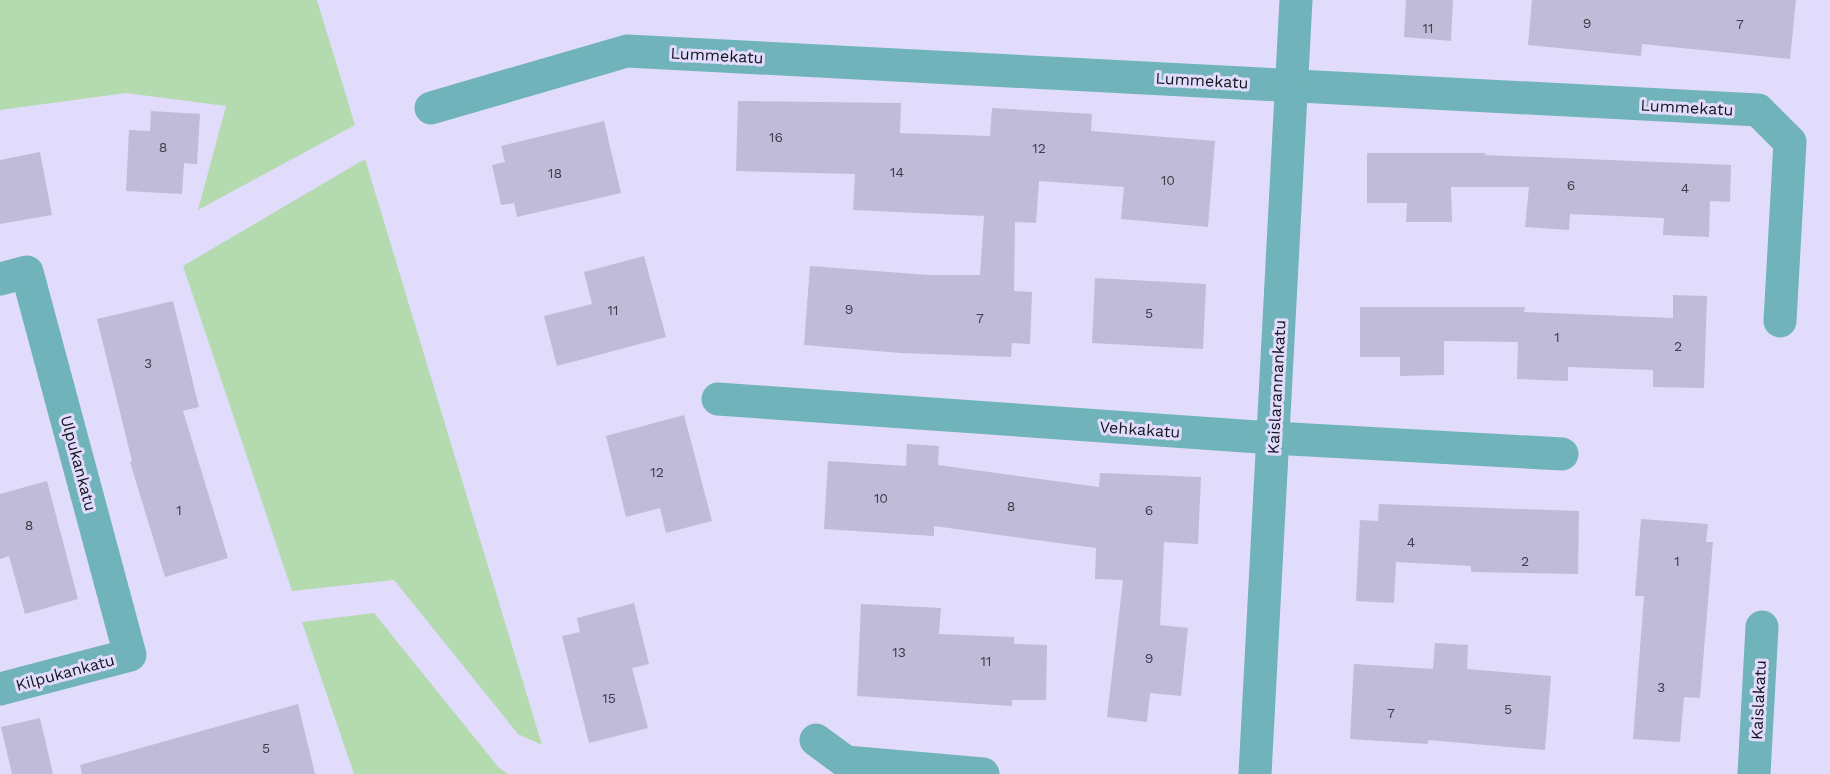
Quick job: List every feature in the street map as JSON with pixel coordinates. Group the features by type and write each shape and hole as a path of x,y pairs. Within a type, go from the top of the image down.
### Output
{"street":[{"name":"Kaislarannankatu","path":"1255,774 1296,0"},
{"name":"Lummekatu","path":"431,108 627,51 1758,110 1790,142 1780,321"},
{"name":"Ulpukankatu","path":"14,276 130,655"},
{"name":"Vehkakatu","path":"718,399 1273,438 1562,454"},
{"name":"Kaislakatu","path":"1754,774 1762,627"},
{"name":"Kilpukankatu","path":"0,689 130,655"},
{"path":"816,741 846,762 983,774"}],"green space":[{"path":"0,0 317,0 355,125 198,210 226,106 126,93 0,110"},
{"path":"365,159 542,745 518,734 394,580 292,591 183,266"},
{"path":"374,613 499,768 508,774 354,774 302,622"}],"building":[{"path":"1406,0 1453,0 1451,41 1404,37"},
{"path":"1532,0 1796,0 1790,59 1642,44 1641,56 1528,45"},
{"path":"738,101 901,103 900,133 990,136 992,108 1092,114 1091,131 1215,141 1208,227 1121,219 1124,187 1039,181 1036,223 1015,222 1014,291 1032,292 1030,344 1012,343 1011,357 901,353 804,345 810,266 929,275 980,275 984,216 853,210 855,174 736,171"},
{"path":"151,111 200,114 197,164 184,163 182,194 126,191 129,130 150,131"},
{"path":"604,121 621,193 517,217 514,203 501,205 492,165 505,162 501,146"},
{"path":"40,152 52,215 0,224 0,160"},
{"path":"1367,153 1485,153 1485,155 1731,165 1730,202 1710,201 1709,237 1663,235 1664,218 1570,214 1569,230 1525,227 1529,187 1451,187 1452,222 1406,222 1407,203 1367,203"},
{"path":"644,256 666,337 557,366 544,316 592,304 584,272"},
{"path":"1095,278 1206,284 1203,349 1092,343"},
{"path":"1673,295 1707,296 1704,388 1653,387 1653,370 1568,367 1568,381 1517,379 1518,342 1444,341 1444,375 1400,376 1400,357 1360,357 1360,307 1525,307 1524,312 1673,318"},
{"path":"173,301 199,407 183,411 228,558 165,577 130,462 132,461 97,319"},
{"path":"684,415 712,521 666,533 660,508 626,517 606,436"},
{"path":"907,444 939,446 938,465 1099,487 1100,473 1201,477 1198,544 1164,542 1160,625 1188,628 1181,696 1150,693 1147,722 1107,717 1123,580 1095,579 1096,548 934,526 934,536 824,529 828,461 906,466"},
{"path":"47,481 78,599 25,614 9,556 0,559 0,494"},
{"path":"1379,504 1579,511 1578,574 1471,572 1471,566 1396,562 1394,603 1356,601 1360,520 1378,521"},
{"path":"1641,519 1708,524 1706,542 1713,542 1700,698 1684,697 1680,742 1633,739 1644,596 1635,596"},
{"path":"634,603 649,664 632,668 648,728 589,743 562,636 580,632 577,618"},
{"path":"861,604 941,608 939,634 1014,637 1014,644 1047,645 1046,700 1012,700 1012,706 857,696"},
{"path":"1435,643 1468,645 1467,669 1551,676 1545,750 1428,740 1428,744 1350,739 1354,664 1433,669"},
{"path":"298,704 315,774 82,774 80,765"},
{"path":"40,718 53,774 12,774 1,727"}]}
